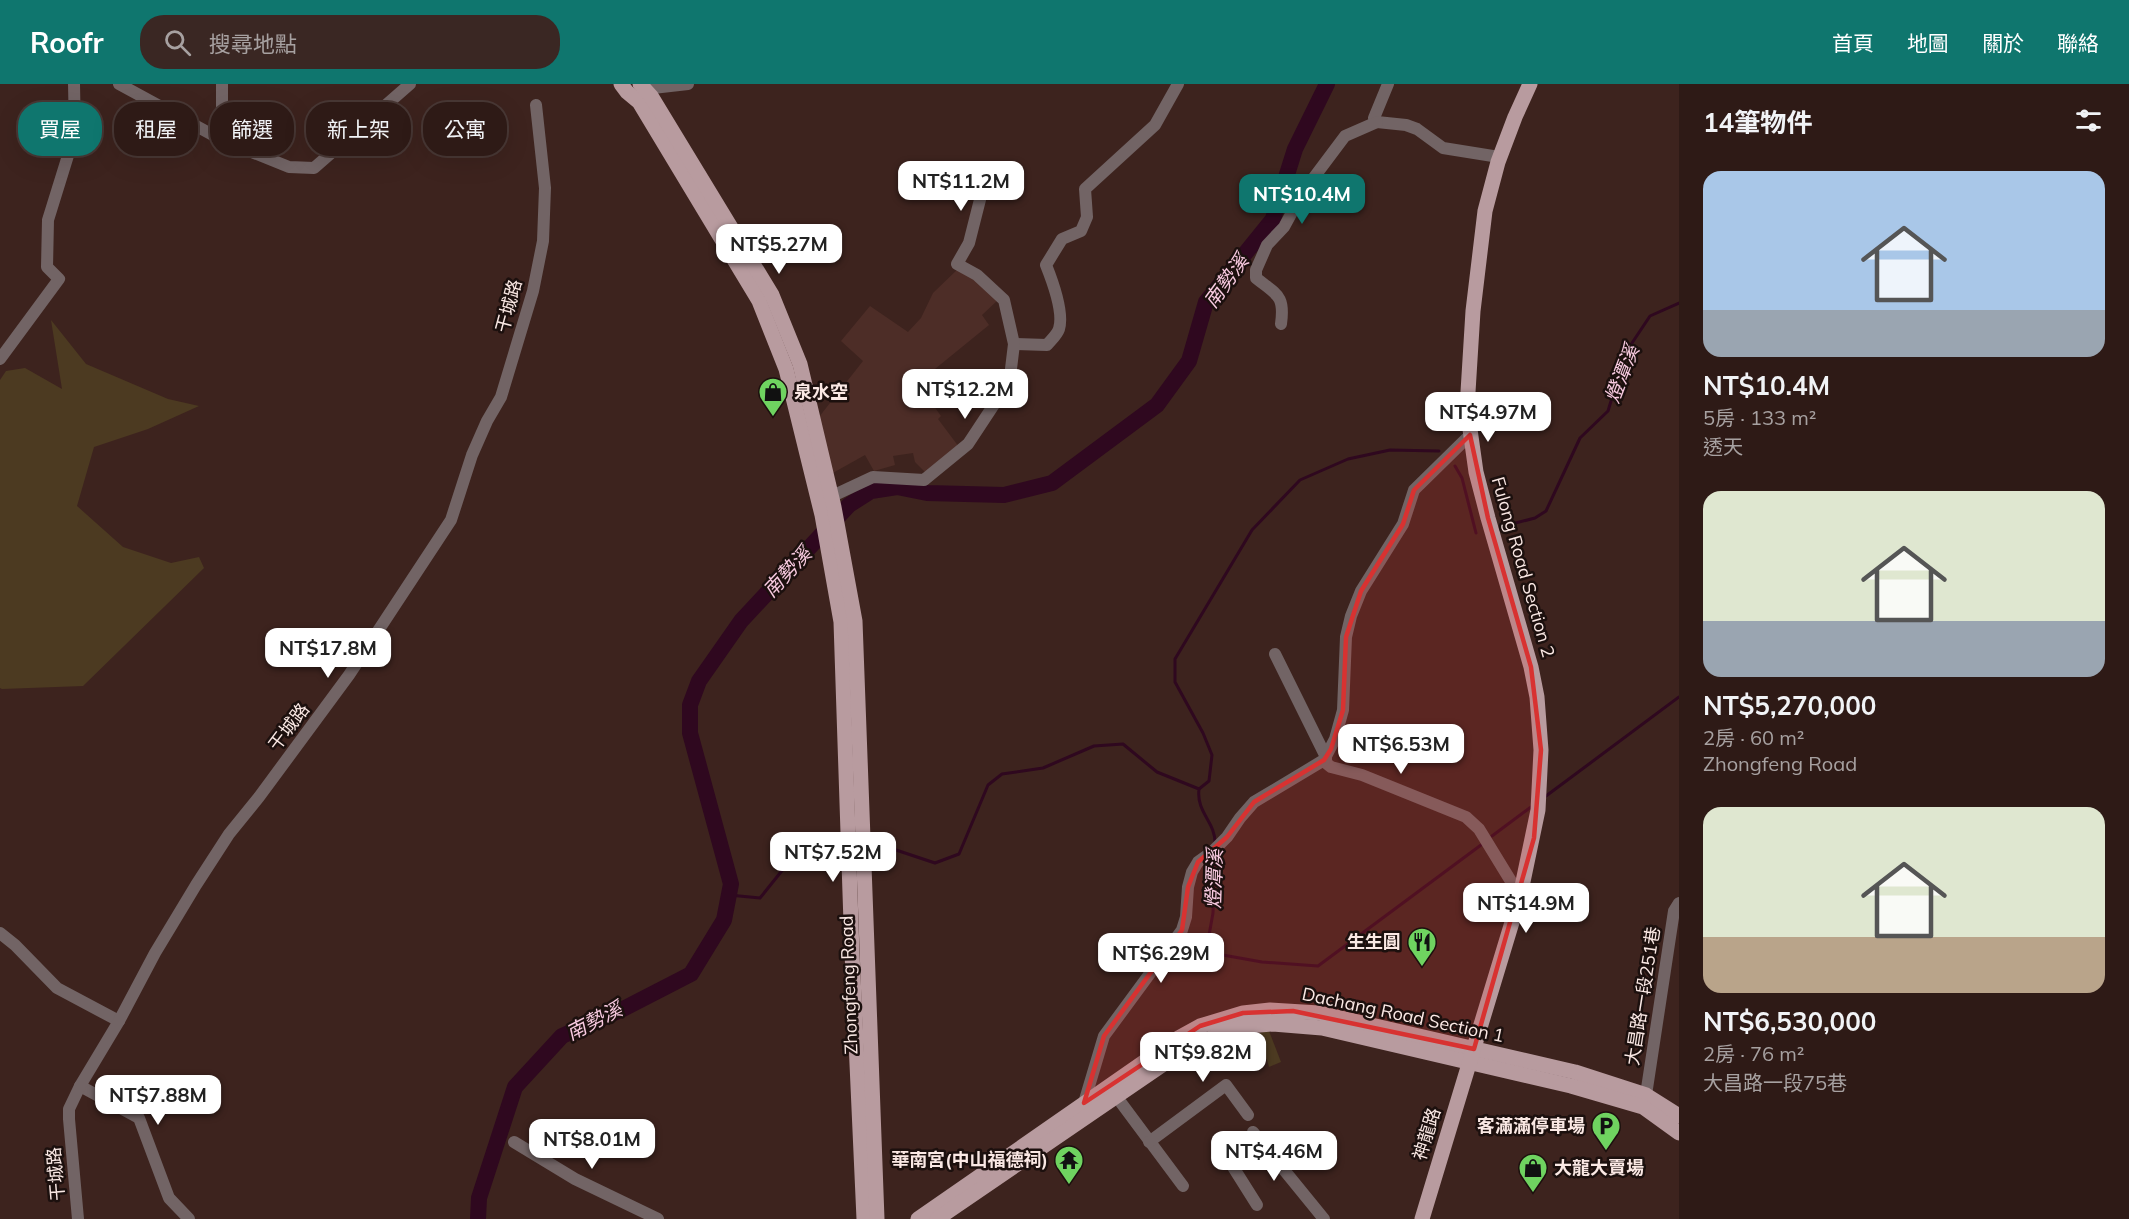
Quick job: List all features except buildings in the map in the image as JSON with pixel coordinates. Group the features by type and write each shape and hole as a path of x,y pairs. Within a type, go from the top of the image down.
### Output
{"main road":[{"path":"621,84 639,102 759,301 786,369 827,506"},
{"name":"Fulong Road Section 2","path":"1472,1055 1520,896 1538,810 1540,722 1531,667 1488,518 1470,435 1467,408 1468,364 1485,211 1499,157 1530,84"},
{"path":"642,86 657,105 772,296 800,364 827,506"},
{"name":"Zhongfeng Road","path":"827,506 840,534 855,621 853,783 864,1219"},
{"name":"Zhongfeng Road","path":"827,506 827,545 841,622 853,783 877,1219"},
{"name":"Dachang Road Section 1","path":"918,1219 1180,1036 1200,1026 1243,1013 1270,1010 1319,1013 1472,1055 1643,1107 1679,1133"},
{"name":"Dachang Road Section 1","path":"937,1219 1184,1050 1224,1032 1248,1026 1289,1025 1322,1028 1575,1072 1646,1095 1679,1116"},
{"name":"神龍路","path":"1422,1219 1472,1055"}],"street":[{"path":"0,359 59,279 47,267 48,220 75,133 74,84"},
{"path":"119,84 210,133"},
{"path":"222,84 222,102"},
{"path":"262,156 289,167 314,168 410,84"},
{"path":"642,86 688,84"},
{"path":"1014,344 1047,345 1058,330 1060,316 1052,279 1046,265 1062,239 1081,231 1087,217 1085,189 1155,125 1178,84"},
{"path":"1377,122 1374,118 1388,84"},
{"name":"干城路","path":"78,1219 69,1109 80,1086 119,1021 155,953 229,834 349,675 451,520 472,455 487,421 501,398 532,291 543,241 545,188 536,105"},
{"path":"1281,324 1283,307 1278,296 1256,278 1256,270 1268,245 1284,227 1303,192 1345,136 1377,122 1406,125 1418,129 1443,148 1499,157"},
{"path":"827,506 873,477 924,480 968,444 1010,377 1014,344 1004,300 977,275 957,264 969,243 988,168"},
{"path":"1084,1104 1104,1036 1182,930 1186,917 1188,888 1192,872 1198,862 1216,848 1254,802 1326,757 1335,739 1343,710 1346,638 1351,616 1361,591 1402,524 1414,490 1470,435"},
{"path":"1275,654 1326,757 1326,764 1362,775 1466,817 1473,822 1493,849 1520,896"},
{"name":"大昌路一段251巷","path":"1646,1095 1674,911 1679,903"},
{"path":"0,933 57,988 119,1021"},
{"path":"1149,1142 1226,1085 1248,1115"},
{"path":"80,1086 139,1118 169,1198 189,1219"},
{"path":"1116,1096 1182,1186"},
{"path":"1253,1132 1318,1217"},
{"path":"514,1142 575,1179 658,1219"},
{"path":"1223,1151 1257,1205"}],"highlighted area":[{"path":"1470,435 1488,518 1531,667 1541,750 1534,838 1474,1049 1293,1011 1243,1013 1200,1026 1084,1103 1104,1036 1182,930 1188,887 1198,862 1227,837 1254,802 1324,760 1331,749 1343,710 1346,637 1361,591 1403,524 1414,490"}],"shaded area":[{"path":"959,268 999,299 982,315 989,325 903,395 910,402 923,391 941,416 938,419 959,447 926,473 915,462 913,453 893,456 895,465 874,471 865,455 831,474 819,417 863,361 841,341 870,306 908,332 921,318 933,293"},
{"path":"51,320 86,364 168,399 199,406 148,429 94,447 77,506 123,547 171,563 199,557 204,568 83,686 2,689 0,688 0,380 6,371 25,368 62,389"},
{"path":"1269,1031 1281,1062 1269,1067 1259,1033"}],"waterway":[{"name":"南勢溪","path":"478,1219 479,1198 515,1087 562,1036 623,1009 691,974 724,920 731,884 690,733 690,705 699,681 741,621 849,505 871,491 897,487 927,493 1004,495 1052,483 1157,405 1189,361 1206,302 1273,219 1295,149 1327,84"},
{"name":"燈潭溪","path":"1504,526 1535,518 1546,511 1580,438 1608,411 1626,352 1650,316 1679,303"},
{"path":"1199,789 1209,781 1212,755 1203,733 1175,682 1175,659 1252,530 1300,480 1348,459 1390,450 1439,451"},
{"name":"燈潭溪","path":"1455,466 1462,478 1476,533"},
{"name":"燈潭溪","path":"1546,796 1679,697"},
{"name":"燈潭溪","path":"870,852 887,847 935,863 959,854 988,785 1002,774 1043,768 1094,746 1123,744 1157,772 1199,789 1200,805 1212,830 1215,844"},
{"name":"燈潭溪","path":"1492,836 1531,807"},
{"name":"燈潭溪","path":"1215,854 1213,913 1206,952 1262,962 1318,966 1481,845"},
{"name":"燈潭溪","path":"729,895 760,898 797,852 839,861 844,860"}],"place":[{"name":"泉水空","path":"773,418"},
{"name":"生生圓","path":"1422,968"},
{"name":"客滿滿停車場","path":"1606,1152"},
{"name":"華南宮(中山福德祠)","path":"1069,1186"},
{"name":"大龍大賣場","path":"1533,1194"}]}
